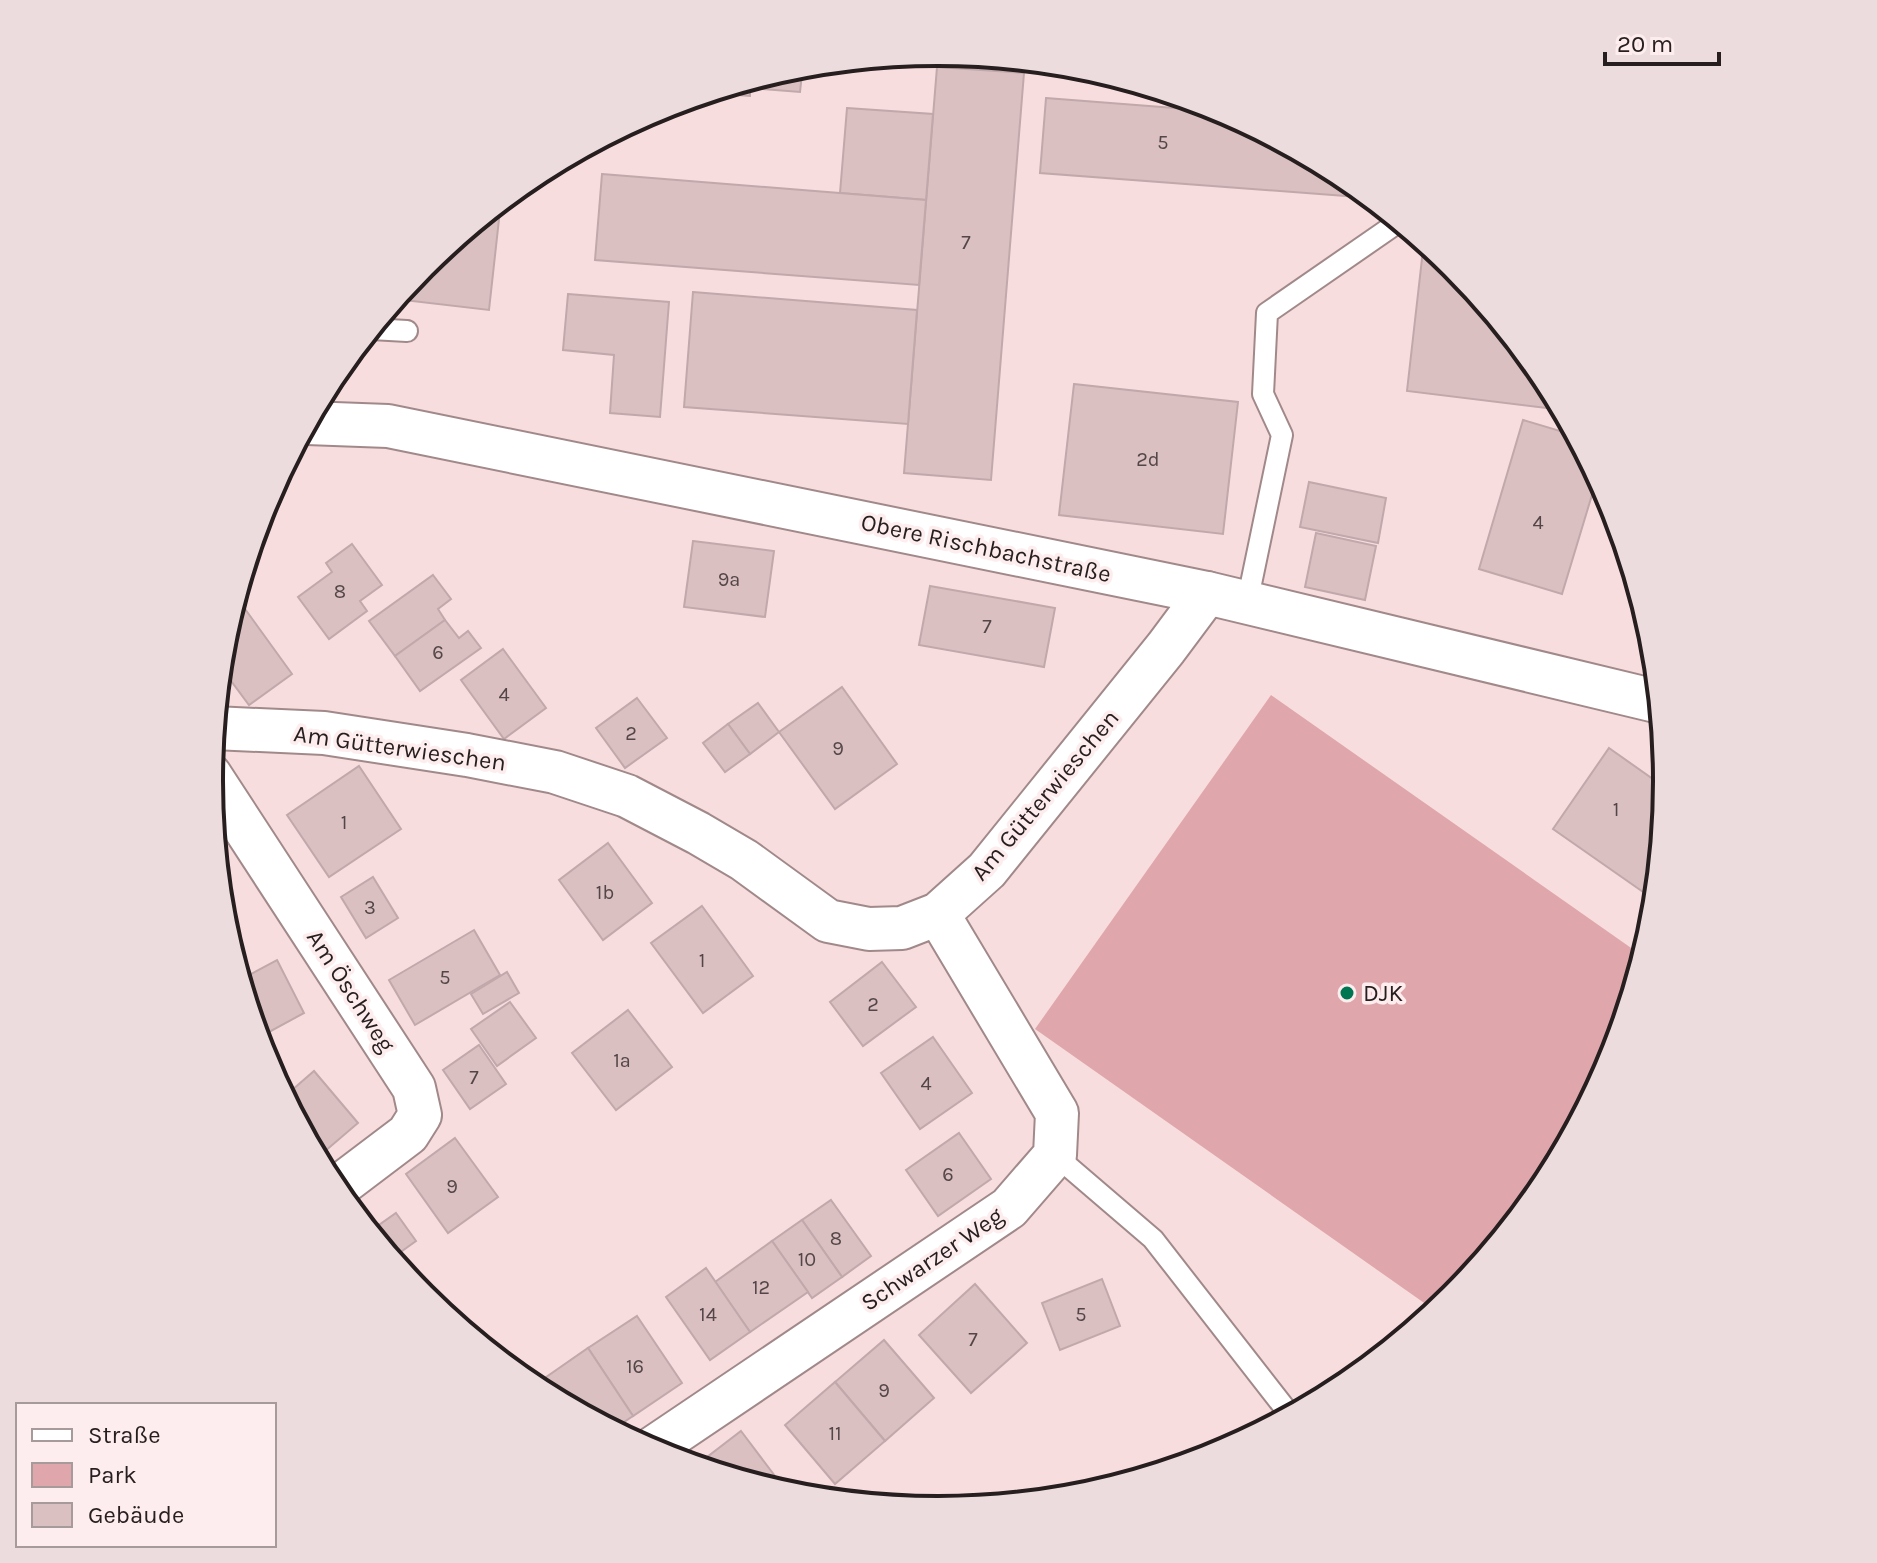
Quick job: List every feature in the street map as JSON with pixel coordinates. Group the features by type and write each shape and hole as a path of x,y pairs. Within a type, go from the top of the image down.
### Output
{"street":[{"name":"Obere Rischbachstraße","path":"319,423 388,426 1207,593 1649,699"},
{"name":"Am Gütterwieschen","path":"226,729 324,733 555,772 627,796 698,833 744,860 828,921 869,929 902,928 938,914 987,870 1207,593"},
{"name":"Am Öschweg","path":"224,796 414,1088 420,1115 408,1134 346,1181"},
{"path":"938,914 1057,1113 1055,1155"},
{"name":"Schwarzer Weg","path":"662,1442 1009,1208 1055,1155"}],"lane":[{"path":"1247,603 1282,435 1263,394 1267,313 1390,228"},
{"path":"385,330 407,331"},
{"path":"1055,1155 1153,1239 1284,1407"}],"green space":[{"name":"DJK","path":"1271,695 1634,950 1600,1055 1558,1139 1506,1217 1426,1304 1035,1029"}],"building":[{"path":"937,67 1024,73 991,480 904,473"},
{"path":"801,80 800,92 759,89"},
{"path":"1046,98 1180,108 1255,140 1349,196 1040,173"},
{"path":"847,108 933,114 926,200 840,193"},
{"path":"602,174 926,200 919,285 595,260"},
{"path":"499,217 489,310 410,301"},
{"path":"1422,256 1476,310 1506,346 1548,408 1407,391"},
{"path":"693,292 917,310 908,424 684,407"},
{"path":"568,294 669,302 660,417 610,413 614,355 563,350"},
{"path":"1074,384 1238,402 1223,534 1059,515"},
{"path":"1523,420 1562,432 1593,492 1562,594 1479,569"},
{"path":"1309,482 1386,498 1378,543 1300,527"},
{"path":"1316,533 1376,546 1365,600 1305,587"},
{"path":"693,541 774,551 765,617 684,607"},
{"path":"352,544 382,585 360,601 367,611 329,639 298,597 332,572 326,563"},
{"path":"433,575 451,599 438,609 445,620 395,656 369,621"},
{"path":"930,586 1055,608 1044,667 919,645"},
{"path":"244,608 292,674 249,705 230,680"},
{"path":"445,620 459,638 468,631 481,648 420,691 395,656"},
{"path":"503,649 546,708 504,739 461,680"},
{"path":"842,687 897,764 835,809 779,732"},
{"path":"637,698 667,738 625,768 596,728"},
{"path":"758,703 779,732 750,754 728,724"},
{"path":"728,724 750,754 725,772 703,743"},
{"path":"1609,748 1654,780 1645,893 1553,829"},
{"path":"359,766 401,829 329,877 287,815"},
{"path":"608,843 652,903 603,940 559,880"},
{"path":"373,877 398,918 366,938 341,897"},
{"path":"702,906 753,976 703,1013 651,943"},
{"path":"474,930 500,975 415,1025 389,980"},
{"path":"277,960 304,1013 269,1032 250,975"},
{"path":"882,962 916,1007 863,1046 830,1002"},
{"path":"507,972 519,993 483,1014 471,994"},
{"path":"510,1002 536,1038 497,1066 471,1029"},
{"path":"628,1010 672,1067 616,1110 572,1053"},
{"path":"933,1037 972,1093 920,1129 881,1073"},
{"path":"479,1045 506,1084 470,1109 443,1070"},
{"path":"314,1071 358,1123 326,1150 293,1089"},
{"path":"959,1133 991,1179 938,1216 906,1170"},
{"path":"455,1138 498,1197 448,1233 406,1174"},
{"path":"831,1200 871,1256 842,1277 802,1220"},
{"path":"396,1213 416,1241 400,1252 378,1226"},
{"path":"802,1220 842,1277 812,1298 772,1241"},
{"path":"772,1241 808,1292 750,1332 715,1282"},
{"path":"706,1268 750,1332 710,1360 666,1297"},
{"path":"1102,1279 1120,1326 1060,1350 1042,1303"},
{"path":"975,1284 1027,1343 971,1393 919,1335"},
{"path":"637,1316 682,1383 633,1416 588,1348"},
{"path":"884,1340 934,1398 885,1441 835,1382"},
{"path":"588,1348 633,1416 622,1423 544,1378"},
{"path":"835,1382 885,1441 835,1484 785,1425"},
{"path":"741,1431 777,1478 753,1473 706,1458"}],"place":[{"name":"DJK","path":"1347,993"}]}
